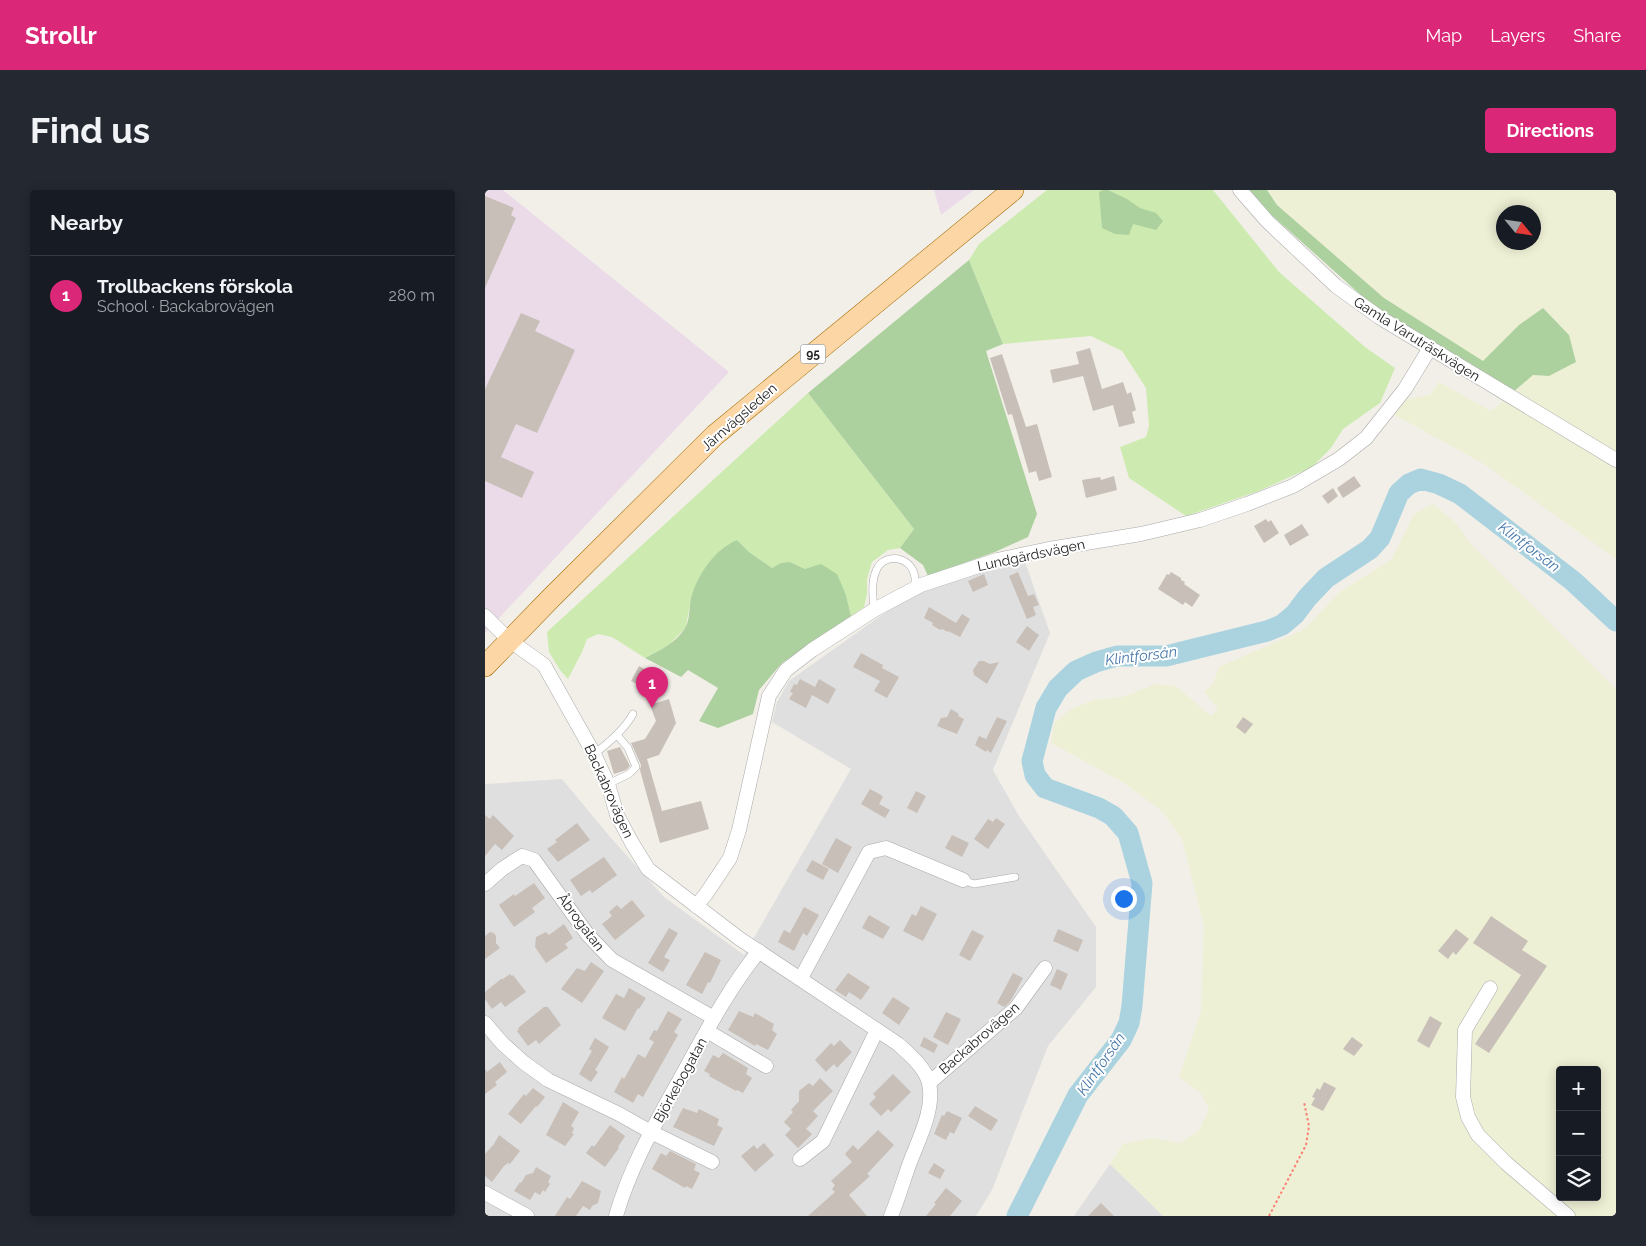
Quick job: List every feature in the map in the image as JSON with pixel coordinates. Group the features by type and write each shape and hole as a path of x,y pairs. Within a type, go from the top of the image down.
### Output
{"main road":[{"name":"Järnvägsleden","path":"485,666 715,435 1013,190"}],"street":[{"name":"Gamla Varuträskvägen","path":"1240,190 1267,222 1336,286 1379,318 1616,460"},
{"name":"Lundgärdsvägen","path":"696,906 730,858 739,830 769,696 786,670 811,650 874,610 921,585 997,560 1049,549 1141,534 1200,520 1293,486 1339,459 1366,438 1405,389 1430,348"},
{"name":"Backabrovägen","path":"485,616 509,640 544,665 594,754 608,784 617,815 648,869 759,951 897,1044 923,1072 929,1083 926,1121 891,1216"},
{"path":"801,978 869,852 886,848 963,880"},
{"name":"Åbrogatan","path":"485,884 502,869 522,856 534,860 588,935 612,960 714,1018"},
{"name":"Björkebogatan","path":"616,1216 638,1156 714,1018 740,976 759,951"},
{"name":"Backabrovägen","path":"929,1083 1017,1008 1045,968"},
{"path":"1490,988 1465,1030 1463,1097 1468,1117 1479,1136 1506,1163 1568,1216"},
{"path":"485,1023 502,1043 523,1062 548,1080 712,1162"},
{"path":"800,1158 823,1142 877,1030"},
{"path":"707,1031 766,1066"},
{"path":"485,1193 527,1216"}],"lane":[{"path":"874,610 873,580 876,569 883,561 891,559 901,560 909,564 915,572 916,581 913,589"},
{"path":"594,754 628,723 633,714"},
{"path":"608,784 629,774 636,767 628,748 617,734"},
{"path":"963,880 973,884 1015,877"}],"path":[{"path":"1269,1216 1306,1145 1309,1126 1304,1102"}],"shaded area":[{"path":"485,190 503,190 729,372 485,633"},
{"path":"934,190 974,190 941,215"},
{"path":"1024,559 1050,633 993,770 1019,816 1096,927 1096,987 1048,1046 992,1190 976,1216 485,1216 485,784 562,779 611,838 664,897 744,955 851,769 772,722 777,702 789,681 886,612 926,590 979,569"},
{"path":"1110,1164 1146,1198 1163,1216 1074,1216"}],"green space":[{"path":"1047,190 1213,190 1279,272 1365,347 1395,368 1380,403 1343,429 1331,448 1312,467 1259,491 1186,516 1129,478 1120,447 1146,437 1149,426 1146,388 1122,351 1091,336 1003,344 969,260 979,244"},
{"path":"1108,190 1140,208 1156,213 1163,221 1156,230 1133,224 1129,235 1115,234 1102,228 1099,192"},
{"path":"1244,190 1267,190 1277,205 1384,298 1483,361 1519,325 1543,308 1569,335 1576,362 1549,376 1533,375 1512,393 1383,315"},
{"path":"1267,190 1616,190 1616,559 1484,464 1393,414 1401,400 1430,395 1439,382 1491,411 1533,375 1549,376 1576,362 1569,335 1543,308 1519,325 1483,361 1384,298 1277,205"},
{"path":"969,260 1003,344 986,351 1037,514 1028,537 995,552 928,576 923,565 900,548 914,529 808,393"},
{"path":"808,393 914,529 900,548 888,550 872,562 867,579 867,594 864,607 851,616 846,595 805,569 790,562 772,568 749,552 737,540 691,598 686,627 669,645 645,658 612,637 598,634 587,639 568,679 549,652 547,632"},
{"path":"1433,504 1456,523 1468,541 1616,689 1616,1216 1163,1216 1110,1164 1123,1144 1153,1138 1180,1143 1199,1131 1209,1109 1200,1092 1179,1077 1201,1011 1204,926 1182,839 1163,812 1124,783 1051,743 1054,723 1071,709 1094,700 1122,697 1156,684 1176,686 1211,716 1218,709 1204,692 1213,684 1219,667 1303,630 1341,591 1391,560 1414,514"},
{"path":"737,540 749,552 772,568 781,563 790,562 805,569 821,564 837,574 846,595 851,616 782,663 759,690 753,714 718,728 699,721 718,688 688,670 681,677 645,658 667,646 685,628 688,622 691,598 698,580 714,556"}],"building":[{"path":"485,196 514,208 511,215 516,218 485,288"},
{"path":"521,313 540,321 535,331 575,350 537,433 516,424 501,457 534,472 522,498 485,481 485,389"},
{"path":"1090,348 1102,389 1123,382 1127,394 1131,392 1136,410 1132,412 1135,423 1119,427 1113,405 1093,411 1083,376 1053,383 1050,370 1079,364 1076,352"},
{"path":"1002,354 1026,427 1037,424 1052,477 1039,481 1036,471 1029,473 1012,414 1008,415 990,358"},
{"path":"1114,476 1117,490 1086,498 1082,480 1100,477 1101,480"},
{"path":"1354,476 1361,486 1343,498 1337,488"},
{"path":"1333,488 1338,496 1328,504 1322,496"},
{"path":"1266,519 1268,522 1271,520 1279,533 1264,543 1254,526"},
{"path":"1302,524 1309,535 1290,546 1284,535"},
{"path":"1018,572 1028,596 1034,594 1039,605 1033,607 1036,615 1027,619 1009,576"},
{"path":"1171,572 1181,578 1185,582 1184,584 1200,595 1192,607 1185,602 1183,605 1158,589 1167,574 1169,575"},
{"path":"984,574 988,585 973,592 968,581"},
{"path":"929,607 956,623 962,614 970,619 960,637 948,631 940,630 924,618"},
{"path":"1027,626 1039,635 1029,651 1016,642"},
{"path":"861,653 883,665 882,668 899,677 887,698 874,691 880,681 853,667"},
{"path":"979,661 990,664 999,662 987,684 974,675 973,670"},
{"path":"639,666 656,675 648,690 631,681"},
{"path":"800,679 815,687 819,679 836,689 828,704 812,695 806,708 789,699 793,693 790,692 794,684 797,685"},
{"path":"669,699 676,723 659,755 647,759 662,811 701,801 709,829 660,843 640,770 641,765 631,743 645,739 656,721 650,705"},
{"path":"951,709 964,719 957,734 937,726 941,718 947,717"},
{"path":"997,717 1007,721 991,753 987,750 986,752 975,745 979,736 986,739"},
{"path":"1243,717 1253,724 1245,734 1236,727"},
{"path":"620,747 630,766 626,770 614,774 607,751"},
{"path":"870,789 883,797 879,804 890,810 885,818 861,804"},
{"path":"916,791 926,796 917,813 907,808"},
{"path":"485,815 490,819 493,815 514,836 502,850 495,844 485,856"},
{"path":"996,818 1005,824 988,849 974,839 988,819 993,822"},
{"path":"577,823 590,840 558,862 547,849 557,842 555,840"},
{"path":"952,835 969,843 962,857 945,848"},
{"path":"836,838 852,847 838,873 822,864"},
{"path":"604,857 617,875 592,893 590,890 581,896 570,880"},
{"path":"812,860 829,869 823,880 806,871"},
{"path":"534,883 545,898 532,908 535,912 514,927 499,905"},
{"path":"632,900 645,916 615,940 602,924 612,916 609,912 617,905 621,909"},
{"path":"921,906 937,914 923,941 903,931 912,914 916,916"},
{"path":"804,907 819,915 807,936 803,933 794,951 778,942 784,930 790,933"},
{"path":"869,915 890,927 883,939 862,928"},
{"path":"1491,916 1528,941 1522,950 1547,966 1489,1053 1475,1044 1521,975 1473,943"},
{"path":"564,924 573,938 565,944 568,948 546,963 535,947 536,937 546,932 549,935"},
{"path":"669,928 678,933 664,957 670,960 663,972 648,963"},
{"path":"1058,929 1083,940 1078,952 1053,941"},
{"path":"1456,929 1469,939 1456,955 1453,952 1448,959 1438,951"},
{"path":"972,930 984,936 970,961 959,955"},
{"path":"490,932 496,936 496,943 500,948 485,959 485,936"},
{"path":"705,952 721,960 710,983 708,982 702,994 686,985"},
{"path":"591,962 604,971 582,1003 561,989 577,968 585,971"},
{"path":"1057,969 1068,974 1061,990 1050,985"},
{"path":"848,973 870,987 861,1000 849,992 846,997 835,990"},
{"path":"1013,973 1023,978 1010,1002 1004,1007 997,1003"},
{"path":"510,974 513,975 526,992 505,1007 501,1002 492,1009 485,999 485,992"},
{"path":"629,988 646,998 625,1031 602,1018 616,994 624,998"},
{"path":"893,997 910,1008 899,1025 882,1013"},
{"path":"544,1007 548,1007 561,1025 539,1044 536,1040 528,1046 517,1031 518,1028"},
{"path":"668,1011 682,1019 674,1032 678,1035 643,1097 638,1094 633,1103 614,1092 622,1077 624,1079 638,1054 645,1058 654,1042 649,1039 654,1030 657,1031"},
{"path":"739,1011 753,1017 755,1013 774,1024 772,1030 777,1034 768,1050 756,1044 755,1046 728,1030"},
{"path":"946,1012 961,1019 948,1045 933,1037"},
{"path":"1430,1016 1442,1023 1429,1048 1417,1041"},
{"path":"924,1037 938,1045 934,1053 920,1046"},
{"path":"1352,1037 1363,1045 1354,1056 1343,1049"},
{"path":"595,1038 609,1047 595,1070 598,1072 591,1082 579,1074 592,1051 589,1049"},
{"path":"840,1040 852,1052 837,1068 834,1064 826,1072 815,1060 831,1043 834,1046"},
{"path":"723,1053 748,1068 746,1074 752,1078 743,1093 709,1076 710,1074 704,1071 713,1055 719,1058"},
{"path":"500,1062 507,1072 495,1082 497,1085 485,1094 485,1069 487,1072"},
{"path":"893,1074 911,1092 891,1112 888,1109 881,1116 869,1104 876,1097 873,1094"},
{"path":"820,1078 833,1091 813,1111 818,1116 806,1129 812,1134 798,1148 785,1135 791,1129 784,1122 793,1112 791,1110 799,1101 799,1091 809,1083 813,1086"},
{"path":"1324,1082 1336,1088 1323,1111 1311,1105 1315,1098 1312,1097 1317,1088 1320,1090"},
{"path":"533,1088 545,1097 521,1124 508,1114 524,1094 526,1096"},
{"path":"563,1102 579,1112 571,1126 574,1128 572,1133 574,1134 565,1146 546,1135"},
{"path":"975,1106 998,1120 991,1131 968,1116"},
{"path":"683,1108 697,1113 699,1109 719,1119 717,1125 723,1128 714,1146 673,1127"},
{"path":"947,1111 962,1118 954,1134 950,1132 946,1140 934,1134 942,1115 944,1116"},
{"path":"610,1125 625,1136 605,1167 586,1153 592,1145 594,1147"},
{"path":"878,1130 894,1145 867,1174 870,1176 849,1195 867,1216 808,1216 835,1192 832,1189 835,1185 831,1181 852,1162 845,1154 853,1145 858,1150"},
{"path":"499,1135 520,1151 510,1164 508,1163 504,1166 492,1182 485,1176 485,1154"},
{"path":"764,1143 774,1155 755,1172 741,1156 754,1145 757,1149"},
{"path":"670,1151 696,1164 694,1170 700,1173 692,1189 686,1186 685,1188 652,1169 661,1153 666,1156"},
{"path":"934,1163 945,1170 940,1179 928,1173"},
{"path":"536,1167 551,1176 548,1182 550,1184 545,1192 543,1190 540,1195 535,1192 530,1200 514,1191 526,1175 533,1173"},
{"path":"582,1181 601,1191 598,1203 592,1206 590,1210 583,1206 576,1216 555,1216 567,1197 570,1199"},
{"path":"946,1188 962,1201 950,1216 926,1216 936,1204 934,1203"},
{"path":"1101,1203 1114,1216 1088,1216"}],"waterway":[{"name":"Klintforsån","path":"1017,1216 1078,1095 1121,1040 1129,1023 1142,883 1128,833 1113,816 1099,808 1045,788 1035,775 1032,761 1046,708 1058,688 1076,671 1096,662 1117,656 1166,656 1267,631 1282,625 1295,614 1326,578 1370,549 1380,538 1399,493 1409,484 1421,479 1439,484 1460,494 1573,581 1616,621"}],"place":[{"name":"Trollbackens förskola","path":"652,708"}]}
